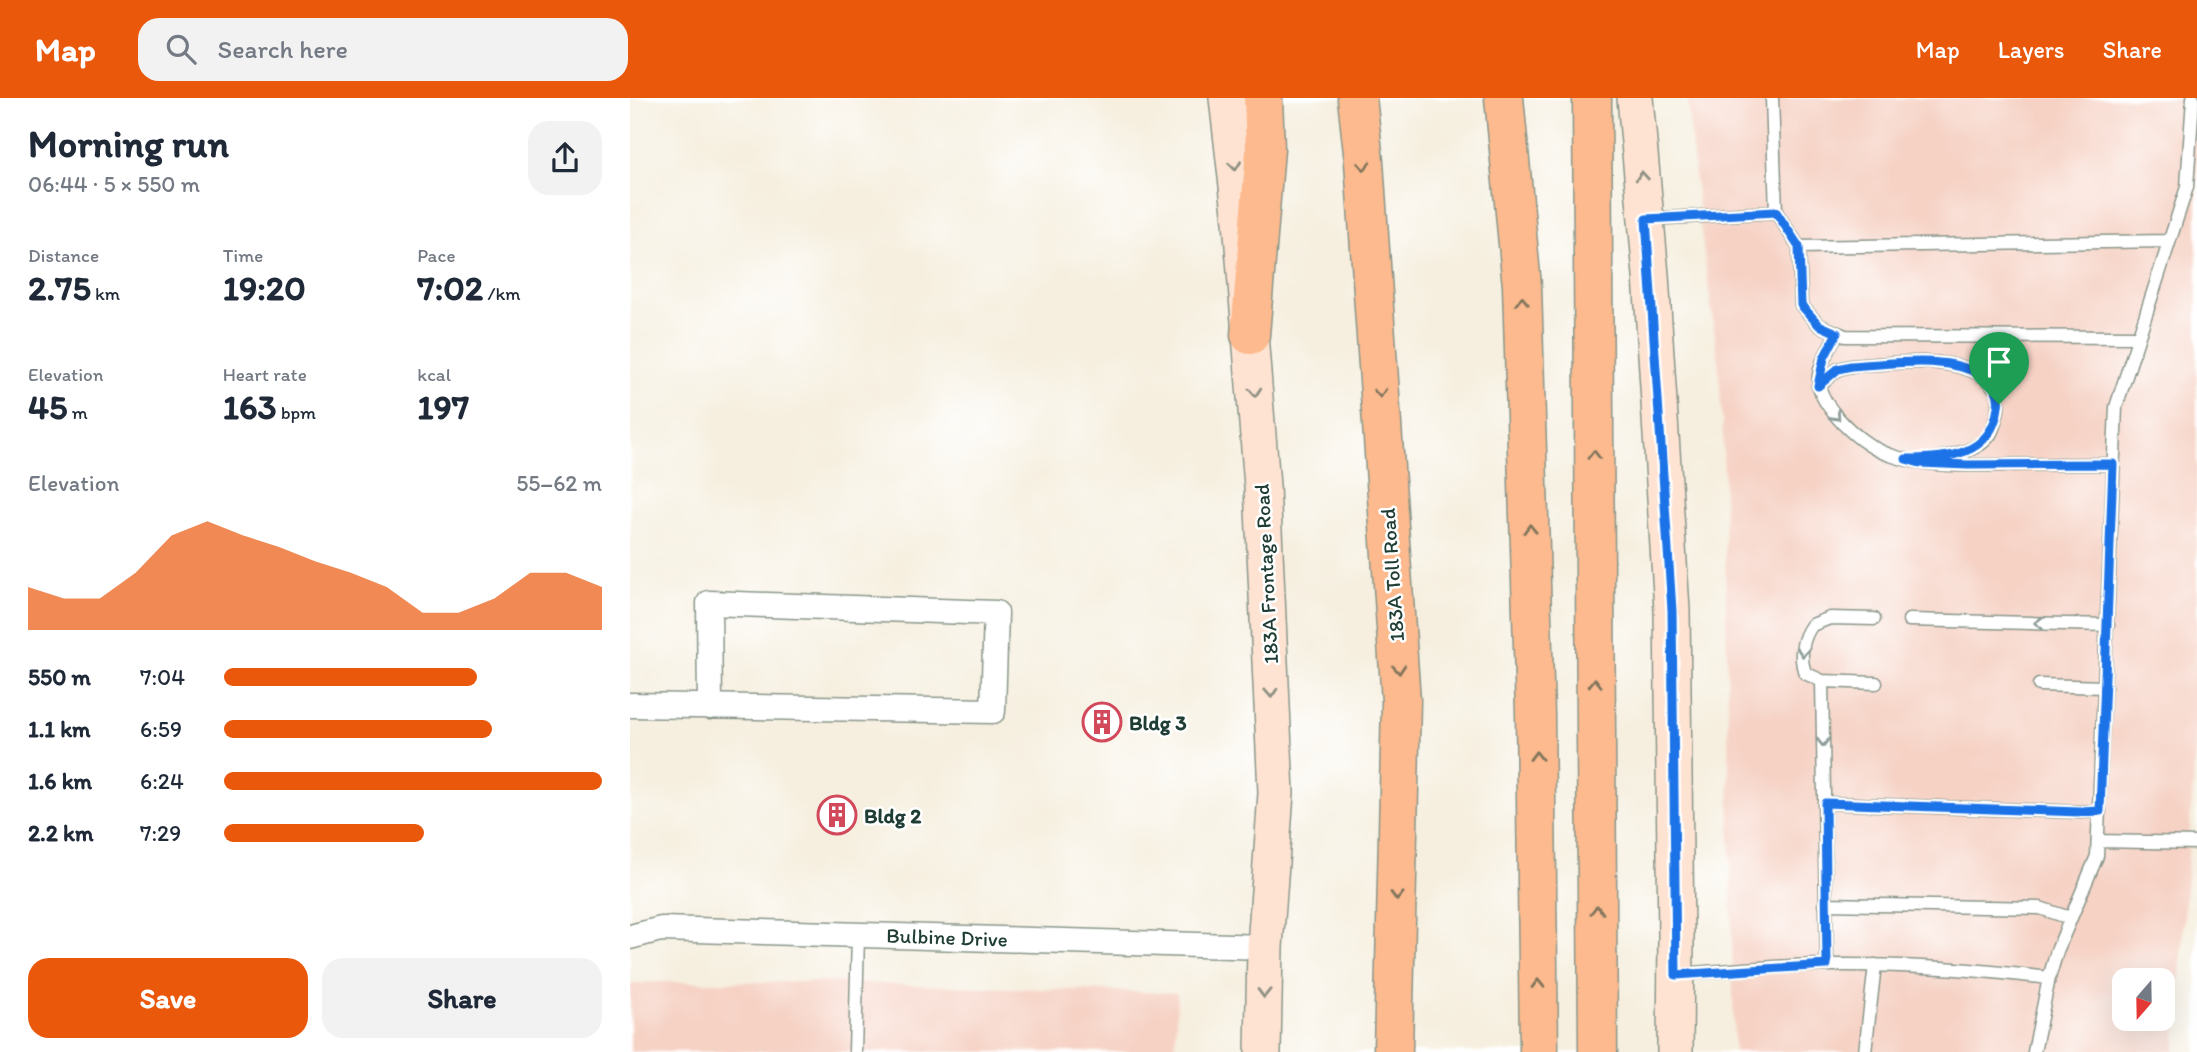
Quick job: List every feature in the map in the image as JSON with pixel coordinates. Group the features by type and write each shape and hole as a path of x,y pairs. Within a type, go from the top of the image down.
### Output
{"highway":[{"path":"1250,335 1265,149 1263,98"},
{"name":"183A Toll Road","path":"1357,98 1364,162 1401,701 1393,1052"},
{"path":"1504,98 1522,286 1535,714 1538,1052"},
{"path":"1592,98 1598,1052"}],"main road":[{"name":"183A Frontage Road","path":"1227,98 1241,221 1262,486 1276,793 1265,947 1263,1052"},
{"path":"1635,98 1646,219 1672,610 1675,1052"}],"street":[{"path":"630,705 993,711 996,613 709,603 710,706"},
{"name":"Bulbine Drive","path":"630,937 661,929 1265,947"}],"lane":[{"path":"1772,98 1776,212 1799,247 1801,305 1819,325 1845,337 2138,337"},
{"path":"2034,1052 2049,978 2070,918 2092,873 2099,841 2116,407 2169,241 2192,188 2193,98"},
{"path":"1646,219 1776,212"},
{"path":"1799,247 2169,241"},
{"path":"1837,333 1824,358 1818,386 1822,400 1842,423 1865,442 1889,455 1920,463 1968,465 2113,464"},
{"path":"1818,386 1838,369 1851,366 1947,363 1985,376 1995,386 1999,404 1989,436 1956,454 1936,459 1906,459"},
{"path":"1874,619 1830,618 1812,625 1803,641 1802,666 1805,673 1822,681 1876,683"},
{"path":"1909,620 2108,625"},
{"path":"1822,681 1827,965"},
{"path":"2039,685 2105,687"},
{"path":"1825,803 2100,811"},
{"path":"2099,841 2197,843"},
{"path":"1825,904 2040,908 2070,918"},
{"path":"855,1052 858,934"},
{"path":"1676,975 1827,965 1875,965 2049,978"},
{"path":"1866,1052 1875,965"}],"shaded area":[{"path":"1687,98 2197,98 2197,724 2175,1052 1734,1052 1723,437 1718,358 1699,217"},
{"path":"650,982 821,982 1177,993 1175,1052 630,1052 630,985"}],"place":[{"name":"Bldg 3","path":"1102,722"},
{"name":"Bldg 2","path":"837,815"}],"route":[{"path":"1776,212 1799,247 1801,305 1819,325 1837,333 1824,358 1818,386 1838,369 1851,366 1947,363 1985,376 1995,386 1999,404 1989,436 1973,447 1936,459 1906,459 1920,463 1968,465 2113,464 2108,625 2099,780 2100,811 1825,803 1827,965 1676,975 1672,610 1646,219 1776,212"}]}
